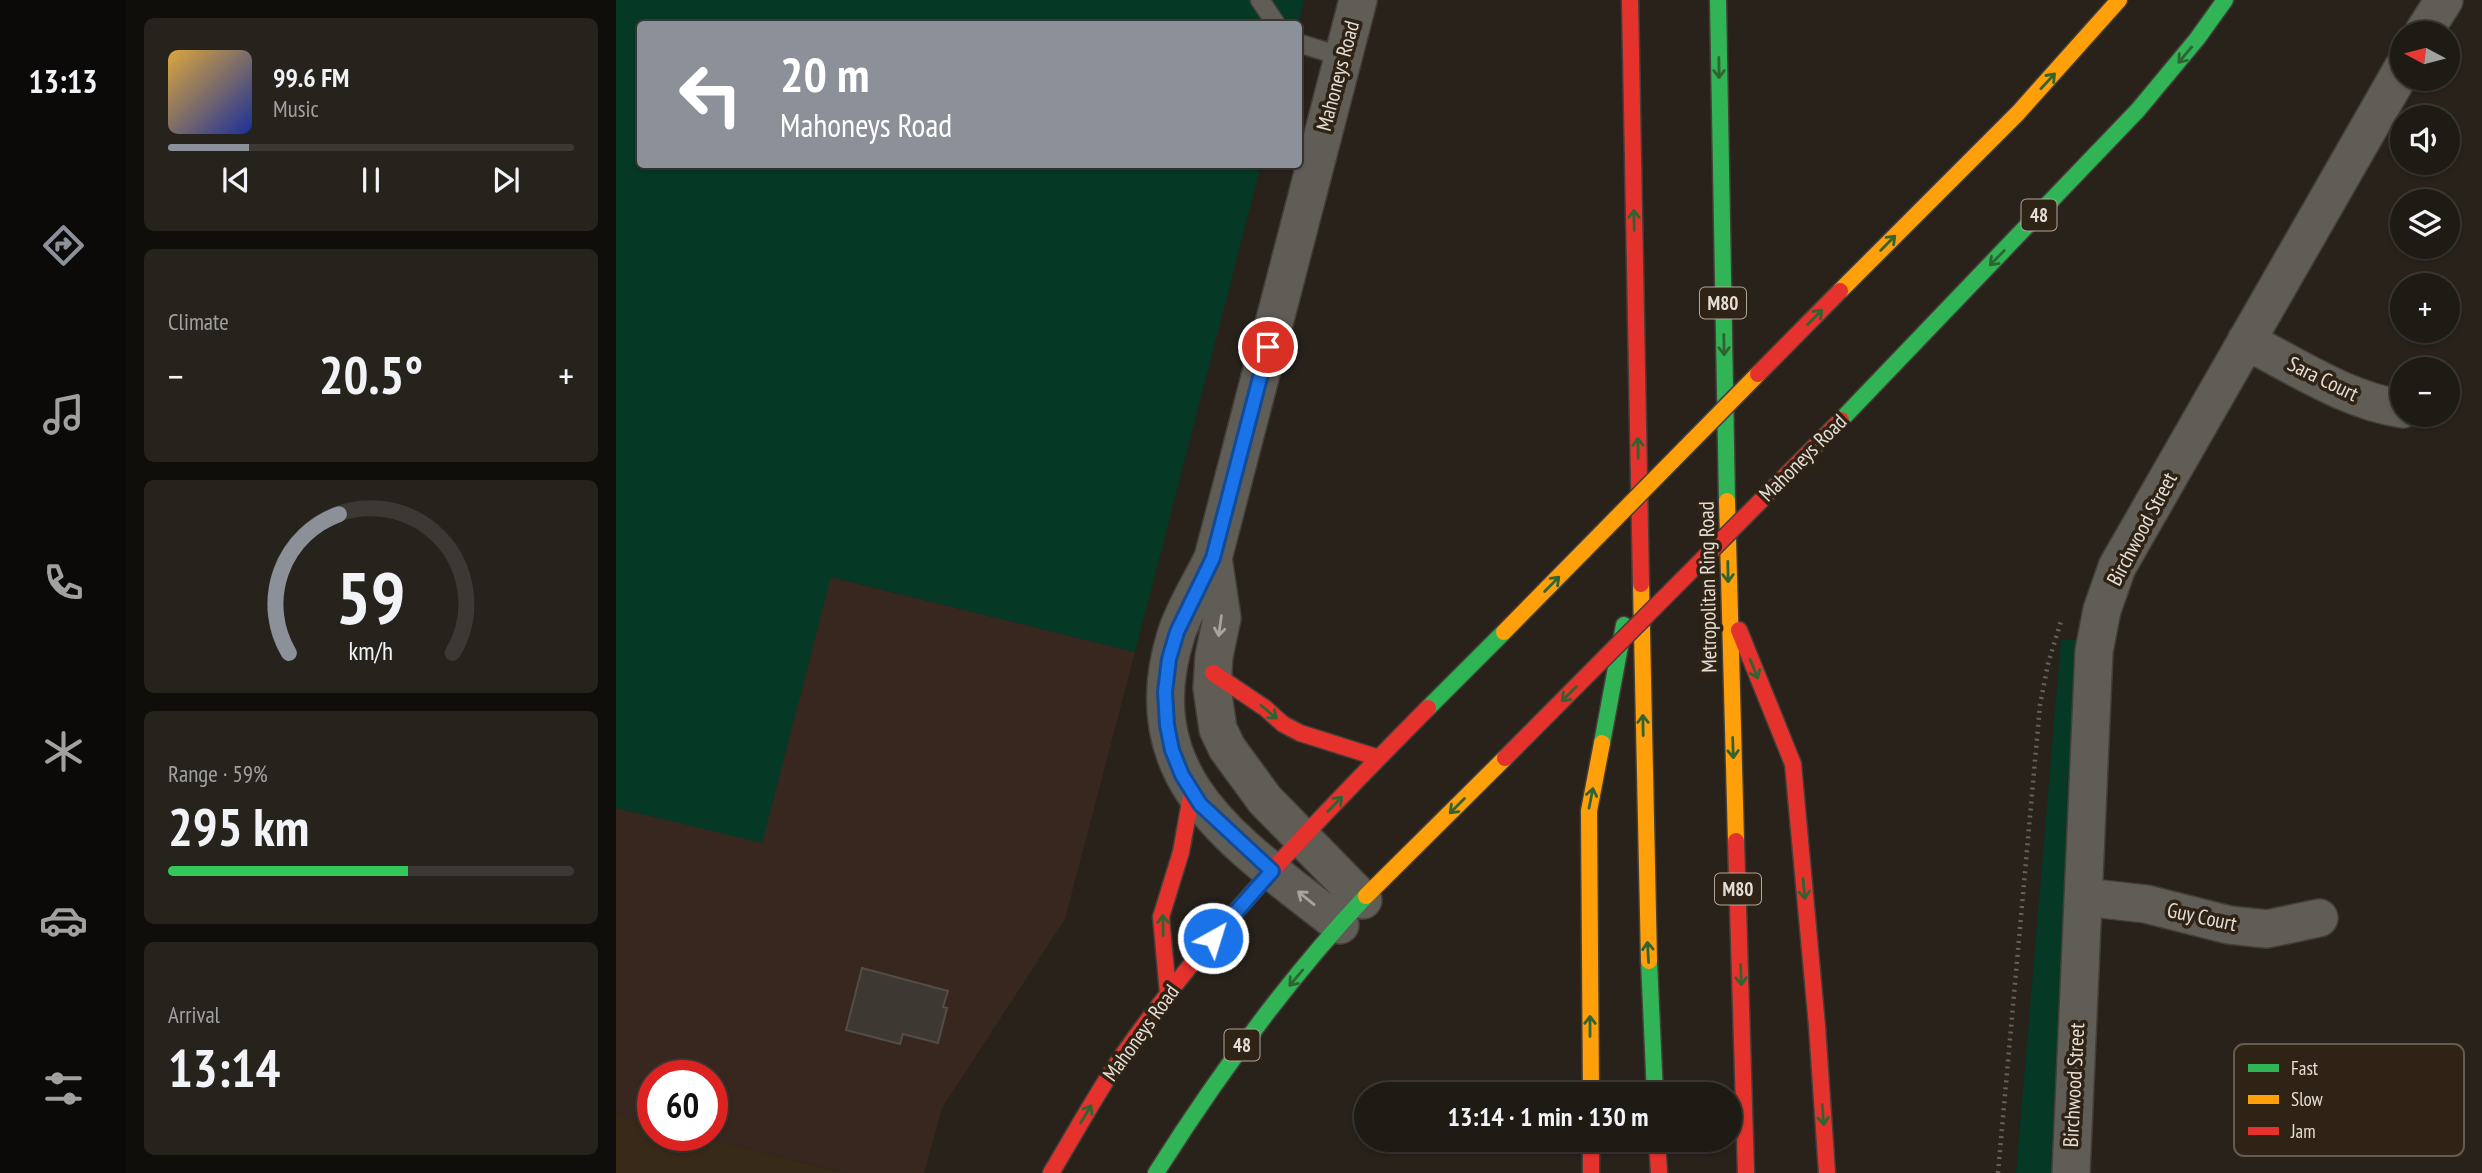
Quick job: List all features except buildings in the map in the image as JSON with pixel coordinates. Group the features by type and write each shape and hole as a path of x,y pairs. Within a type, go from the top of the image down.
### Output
{"main road":[{"path":"1630,0 1639,541 1648,936 1654,1082"},
{"name":"Metropolitan Ring Road","path":"1718,0 1729,606 1746,1173"},
{"name":"Mahoneys Road","path":"1051,1173 1119,1060 1168,993 1243,901 1379,758 2027,104 2084,43 2119,0"},
{"name":"Mahoneys Road","path":"1156,1173 1210,1088 1253,1031 1352,913 1841,420 2138,110 2197,39 2225,0"},
{"path":"1591,1082 1588,811 1639,541"},
{"path":"1729,606 1793,764 1817,1026 1827,1173"},
{"path":"1213,673 1265,708 1283,724 1300,733 1379,758"},
{"path":"1168,993 1161,917 1181,852 1192,791"},
{"path":"1591,1152 1591,1173"},
{"path":"1658,1152 1659,1173"}],"street":[{"name":"Mahoneys Road","path":"1352,913 1272,871 1214,818 1182,775 1172,750 1165,692 1169,659 1177,632 1213,558 1358,0"},
{"path":"2431,21 2444,0"},
{"name":"Birchwood Street","path":"2071,1173 2090,706 2094,651 2102,610 2117,567 2390,91"},
{"name":"Sara Court","path":"2246,341 2348,393 2390,407"},
{"name":"Mahoneys Road","path":"1213,558 1222,618 1213,673 1214,710 1218,729 1227,748 1253,786 1301,839 1352,913"},
{"name":"Guy Court","path":"2084,897 2146,904 2229,925 2267,929 2319,918"}],"lane":[{"path":"1260,0 1274,21"},
{"path":"1302,44 1343,57"}],"shaded area":[{"path":"830,577 1135,652 1065,919 942,1108 924,1173 844,1173 728,1143 728,1060 637,1060 637,1120 616,1114 616,808 762,842"},
{"path":"616,1114 637,1120 637,1151 728,1151 728,1143 843,1173 616,1173"}],"green space":[{"path":"616,0 1304,0 1299,21 637,21 637,168 1260,168 1135,652 831,577 762,843 616,808"},
{"path":"2061,640 2080,640 2058,1173 2016,1173"}],"traffic: fast":[{"path":"1718,0 1727,501"},
{"path":"1841,420 2138,110 2197,39 2225,0"},
{"path":"1602,743 1624,625"},
{"path":"1428,708 1504,632"},
{"path":"1156,1173 1254,1030 1308,961 1366,896"},
{"path":"1649,961 1654,1082"}],"traffic: slow":[{"path":"1840,291 2018,113 2119,0"},
{"path":"1504,632 1758,374"},
{"path":"1727,501 1736,841"},
{"path":"1641,584 1649,961"},
{"path":"1591,1082 1589,811 1602,743"},
{"path":"1366,896 1505,758"}],"traffic: jam":[{"path":"1630,0 1641,584"},
{"path":"1758,374 1840,291"},
{"path":"1505,758 1841,420"},
{"path":"1739,630 1793,764 1817,1026 1827,1173"},
{"path":"1213,673 1265,708 1283,724 1300,733 1379,758"},
{"path":"1051,1173 1120,1059 1190,966 1266,877 1428,708"},
{"path":"1168,993 1161,917 1181,852 1192,791"},
{"path":"1736,841 1746,1173"},
{"path":"1591,1152 1591,1173"},
{"path":"1658,1152 1659,1173"}],"route":[{"path":"1213,938 1272,871 1200,804 1182,775 1172,750 1165,692 1169,659 1177,632 1213,558 1268,347"}]}
